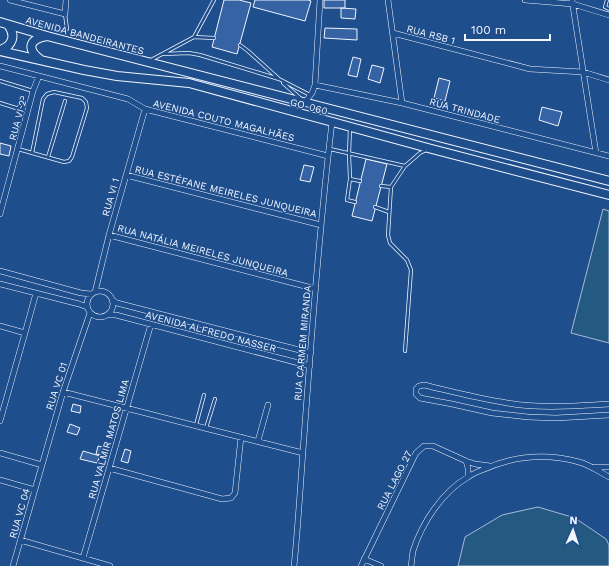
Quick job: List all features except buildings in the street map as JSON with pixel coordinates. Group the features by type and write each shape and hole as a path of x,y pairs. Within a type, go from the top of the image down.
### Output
{"main road":[{"name":"AVENIDA BANDEIRANTES","path":"4,24 149,62"},
{"path":"0,51 6,48 12,41 12,32 4,24"},
{"path":"42,61 32,53 32,44 38,37 47,36"},
{"name":"GO-060","path":"0,51 117,76 188,83 428,148 609,194"},
{"name":"GO-060","path":"149,62 609,181"}],"street":[{"path":"10,0 65,14 66,0"},
{"path":"305,102 315,85 320,0"},
{"path":"388,0 402,103"},
{"path":"528,0 573,2 609,15"},
{"path":"573,2 596,153"},
{"name":"RUA RSB 1","path":"393,33 530,69 583,72 609,80"},
{"name":"AVENIDA COUTO MAGALHÃES","path":"0,66 128,99 145,109 328,156"},
{"name":"RUA VI 2","path":"0,214 33,91 39,76"},
{"name":"RUA TRINDADE","path":"315,85 402,103 609,156"},
{"name":"RUA VI 1","path":"93,293 145,109"},
{"name":"RUA CARMEM MIRANDA","path":"294,566 321,225 332,122"},
{"name":"RUA ESTÉFANE MEIRELES JUNQUEIRA","path":"126,175 321,225"},
{"name":"RUA NATÁLIA MEIRELES JUNQUEIRA","path":"109,235 316,289"},
{"path":"0,271 81,293 104,291 108,293 113,305 112,310 108,315 100,317 94,316 90,313 87,307 87,301 93,293"},
{"path":"0,284 87,307"},
{"path":"48,296 51,285"},
{"path":"0,421 36,293"},
{"name":"AVENIDA ALFREDO NASSER","path":"112,300 117,303 311,353"},
{"name":"RUA VC 01","path":"42,465 63,392 90,313"},
{"name":"AVENIDA ALFREDO NASSER","path":"108,315 116,315 310,366"},
{"name":"RUA VALMIR MATOS LIMA","path":"83,558 151,324"},
{"path":"0,326 25,333"},
{"path":"609,404 557,406 528,405 503,403 424,385 419,386 416,389 416,394 420,398 492,413 556,418 609,415"},
{"path":"63,392 127,407 303,453"},
{"path":"258,441 268,405"},
{"path":"109,468 222,499 231,498 235,493 241,437"},
{"name":"RUA LAGO 27","path":"361,566 416,453 424,446 433,446 475,464 491,466"},
{"path":"0,453 42,465"},
{"path":"411,566 413,551 424,525 437,504 453,488 468,477 491,466 506,461 523,458 554,457 580,463 609,477"},
{"path":"466,461 468,477"},
{"name":"RUA VC 04","path":"13,566 42,465"},
{"path":"591,467 609,467"},
{"name":"RUA VC 04","path":"0,480 34,490"},
{"path":"20,540 110,566"},
{"path":"364,559 381,566"}],"lane":[{"path":"214,0 194,37 214,38"},
{"path":"607,0 605,7 609,9"},
{"path":"65,14 67,28"},
{"name":"AVENIDA BANDEIRANTES","path":"149,62 194,37"},
{"path":"240,45 248,50 305,102"},
{"path":"163,54 190,53 200,55 279,79 310,95"},
{"path":"0,81 33,91"},
{"path":"18,149 48,158 64,162 69,161 72,157 86,108 86,102 82,98 54,92 47,94 43,99 32,153"},
{"path":"0,103 18,108 22,98"},
{"path":"48,158 65,101"},
{"path":"350,127 350,179 347,200 355,202"},
{"path":"329,148 349,154 405,166"},
{"path":"405,351 411,270 407,260 390,243 388,235 391,187 405,166 428,148"},
{"path":"350,179 360,181"},
{"path":"381,186 391,187"},
{"path":"376,208 389,212"},
{"path":"196,426 204,395"},
{"path":"206,428 215,399"}],"shaded area":[{"path":"603,209 609,211 609,343 571,333"},
{"path":"538,507 575,518 606,539 609,545 609,566 458,566 465,537 502,515"}]}
